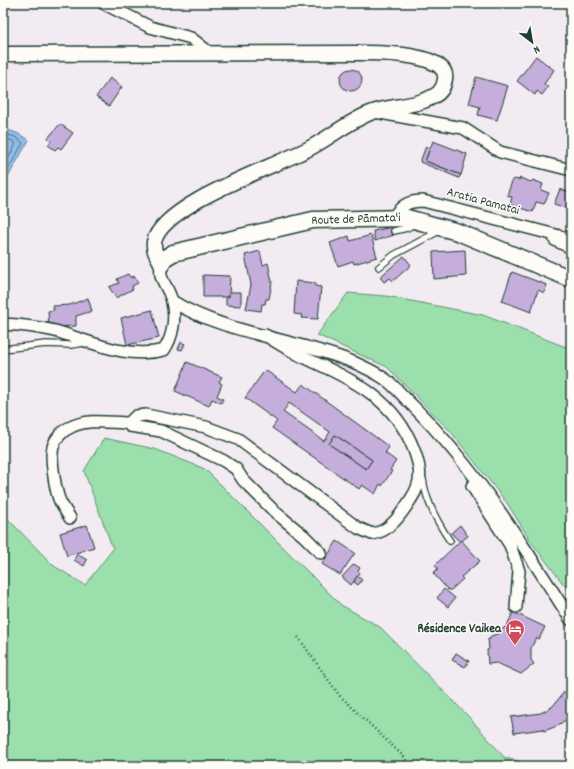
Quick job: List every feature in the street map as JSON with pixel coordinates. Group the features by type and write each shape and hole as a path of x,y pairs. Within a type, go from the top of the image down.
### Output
{"main road":[{"name":"Route de Pāmata'i","path":"162,264 164,259 173,253 313,220 393,224 407,218 444,227 571,279"}],"street":[{"path":"102,3 150,27 191,38 210,53"},
{"path":"3,54 370,53 414,56 434,62 442,68 446,78 443,88 435,96 422,101 373,112 310,148 195,201 176,215 161,230 154,241 154,253 162,264 159,269 161,277 172,302 171,339 164,350 150,354 134,354 53,331 23,325 3,324"},
{"path":"373,112 463,128 500,152 571,170"},
{"name":"Aratia Pamatai","path":"393,224 402,205 411,201 423,201 571,239"},
{"path":"537,230 571,248"},
{"path":"172,302 187,311 265,336 315,348 354,362 384,377 424,417 459,457 505,520 571,620"},
{"path":"129,423 136,416 146,415 206,427 238,439 358,528 372,534 384,530 404,510 419,484 421,469 408,434 382,402 342,374 299,355 265,336"},
{"path":"424,417 425,427 474,489 510,545 519,571 516,606"},
{"path":"70,518 58,497 52,448 58,436 70,427 83,423 104,421 129,423 130,426 161,432 175,437 224,461 236,469 243,480 275,512 304,536 321,553"}],"lane":[{"path":"379,267 394,255 444,227"},
{"path":"3,349 46,344 71,345 92,342"},
{"path":"421,469 428,501 441,529 450,541"}],"path":[{"path":"298,637 339,695 402,755 411,766"}],"green space":[{"path":"348,293 386,296 483,315 571,349 571,594 532,543 507,503 452,433 415,395 387,367 317,335"},
{"path":"104,438 155,449 205,469 341,605 380,627 468,716 504,757 536,766 3,766 3,514 54,566 85,585 113,549 84,471"}],"water":[{"path":"5,129 17,133 29,140 3,186 3,130"}],"building":[{"path":"536,56 554,70 544,84 548,87 542,95 537,91 535,95 517,81"},
{"path":"351,69 359,72 362,80 359,88 351,91 343,88 340,80 343,72"},
{"path":"476,77 508,86 497,120 478,115 480,107 469,104"},
{"path":"110,78 122,87 109,106 96,97"},
{"path":"60,124 73,133 61,149 58,147 55,150 48,145 51,141 48,138"},
{"path":"433,141 467,154 461,175 425,161"},
{"path":"426,146 430,148 425,161 461,175 459,178 420,162"},
{"path":"520,178 531,182 533,180 543,184 541,190 549,193 544,204 536,202 533,212 510,205 512,197 507,195 513,179 519,180"},
{"path":"560,189 571,193 569,209 554,204"},
{"path":"392,227 394,235 375,241 373,231"},
{"path":"371,235 377,257 354,264 353,261 338,266 330,243 349,236 350,241"},
{"path":"465,250 466,276 434,279 433,252"},
{"path":"260,251 263,265 268,263 272,282 269,299 266,299 265,304 262,304 261,311 246,309 251,285 245,255"},
{"path":"404,256 411,265 393,281 390,278 384,282 380,277"},
{"path":"512,272 547,285 544,293 538,290 531,312 502,301"},
{"path":"128,274 131,278 134,276 138,283 132,286 133,289 116,298 109,287 119,283 117,279"},
{"path":"203,275 230,276 229,297 203,297"},
{"path":"296,281 315,283 315,286 321,287 318,319 301,318 302,315 294,314"},
{"path":"229,292 241,292 241,306 226,305 226,297 229,297"},
{"path":"88,298 92,311 76,316 76,326 49,327 48,311 54,310 53,306 70,305"},
{"path":"152,310 159,338 127,345 121,318"},
{"path":"181,342 185,344 182,350 178,349"},
{"path":"187,362 222,377 219,382 222,384 217,396 223,399 221,403 212,399 209,406 175,391"},
{"path":"265,370 297,392 303,384 389,447 385,453 396,461 390,470 392,471 382,486 380,484 375,494 362,485 359,489 272,428 277,421 245,398","holes":["289,403 330,432 324,441 283,412","335,435 372,460 366,469 329,444"]},
{"path":"335,435 372,460 366,469 329,444"},
{"path":"87,525 94,547 67,556 60,533"},
{"path":"460,525 468,536 460,542 451,533"},
{"path":"461,540 480,561 461,577 463,579 451,590 448,590 433,573 438,569 435,565"},
{"path":"337,541 355,553 340,575 322,564"},
{"path":"77,554 87,560 84,566 74,560"},
{"path":"354,564 360,568 358,571 360,573 351,585 342,577"},
{"path":"357,576 362,580 358,585 354,582"},
{"path":"444,589 455,598 448,607 437,598"},
{"path":"513,612 545,627 539,639 536,638 531,648 531,660 534,664 521,674 497,663 488,664 488,639 490,639 491,636 500,633 499,632 505,627 506,628"},
{"path":"456,653 469,661 465,667 452,660"},
{"path":"564,692 571,697 571,716 557,726 544,731 543,729 514,733 511,717 541,713 553,706"}],"place":[{"name":"Résidence Vaikea","path":"515,646"}]}
